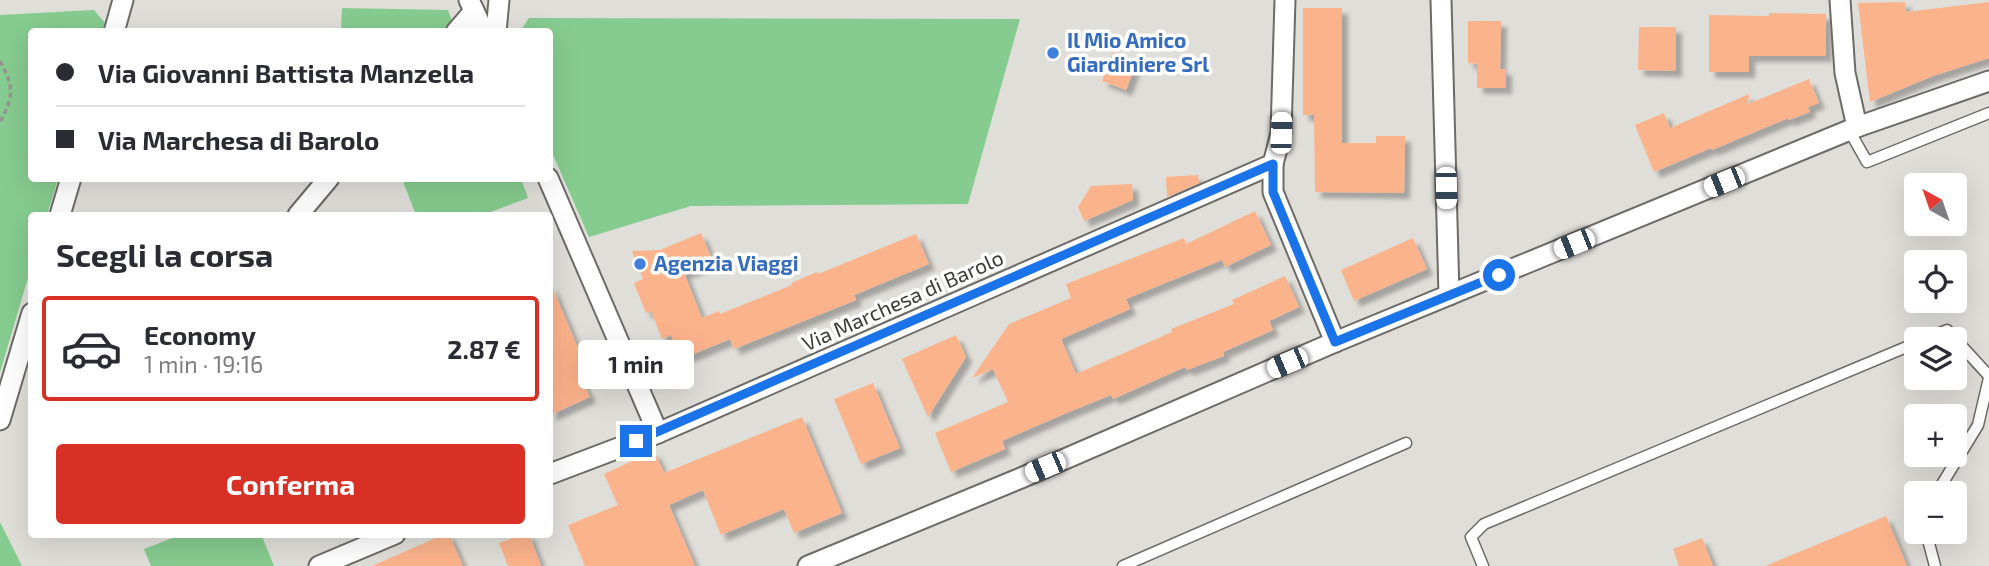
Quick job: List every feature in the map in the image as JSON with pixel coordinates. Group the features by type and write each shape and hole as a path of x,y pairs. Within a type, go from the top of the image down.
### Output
{"street":[{"path":"115,28 123,0"},
{"path":"496,28 499,0"},
{"path":"1285,0 1281,133 1273,164 1273,192 1335,342"},
{"path":"1441,0 1449,295"},
{"path":"1840,0 1845,72 1853,129"},
{"path":"458,28 471,6"},
{"path":"471,6 482,28"},
{"path":"808,566 1021,478 1335,342 1853,129 1989,81"},
{"name":"Via Marchesa di Barolo","path":"553,473 658,433 1273,164"},
{"path":"61,212 70,182"},
{"path":"301,212 326,182"},
{"path":"550,182 658,433"},
{"path":"0,420 28,326"},
{"path":"319,566 386,538"}],"lane":[{"path":"1853,129 1867,162 1989,113"},
{"path":"1483,566 1471,537 1484,524 1904,348"},
{"path":"1944,481 1978,425 1989,377 1967,352"},
{"path":"1124,566 1406,443"},
{"path":"1930,544 1936,566"}],"path":[{"path":"0,61 10,80 11,98 0,122"}],"green space":[{"path":"342,8 448,10 452,21 446,28 341,28"},
{"path":"94,10 105,23 104,28 28,28 28,182 57,182 48,212 28,212 28,278 0,372 0,15"},
{"path":"529,18 1020,19 968,204 691,206 589,237 553,155 553,28 522,28"},
{"path":"403,182 522,182 528,198 490,212 415,212"},
{"path":"0,522 22,566 0,566"},
{"path":"173,538 263,538 274,566 151,566 144,549"}],"building":[{"path":"1905,2 1906,12 1989,2 1989,58 1933,76 1870,102 1858,3"},
{"path":"1303,8 1342,8 1342,143 1376,143 1376,136 1405,136 1404,193 1315,192 1314,115 1303,115"},
{"path":"1769,13 1826,14 1826,56 1749,56 1749,72 1709,72 1709,15 1769,16"},
{"path":"1468,21 1501,21 1500,69 1506,69 1506,88 1477,88 1477,64 1468,63"},
{"path":"1639,27 1676,27 1676,71 1638,70"},
{"path":"1113,52 1137,61 1126,90 1102,81"},
{"path":"1809,79 1819,103 1808,107 1810,112 1789,120 1788,118 1654,172 1635,125 1664,113 1670,128 1749,94 1748,104"},
{"path":"1198,175 1199,183 1167,197 1166,177"},
{"path":"1132,184 1133,200 1084,221 1078,207 1091,186"},
{"path":"1255,211 1271,245 1225,267 1222,260 1126,299 1130,309 1061,339 1076,374 1172,332 1171,329 1234,304 1232,300 1285,276 1299,307 1269,321 1273,330 1223,352 1224,356 1187,370 1185,367 1113,399 1111,395 1002,441 1005,449 951,472 935,433 1008,402 993,369 972,378 1009,324 1071,298 1066,284 1184,238 1186,244"},
{"path":"701,233 713,262 684,273 702,318 719,311 720,314 817,272 818,274 916,234 929,264 854,295 856,300 734,349 730,339 681,359 671,335 662,339 651,311 646,313 634,283 643,279 632,251 660,250"},
{"path":"1413,238 1427,269 1354,301 1341,270"},
{"path":"553,289 586,367 578,371 590,397 553,414"},
{"path":"956,335 966,357 928,417 902,359"},
{"path":"873,383 900,448 861,464 834,399"},
{"path":"802,417 842,513 794,533 784,509 721,535 703,490 669,505 695,566 585,566 568,525 618,505 604,474 654,451 664,473"},
{"path":"1886,516 1907,566 1765,566"},
{"path":"436,538 451,538 463,566 372,566"},
{"path":"530,538 541,566 508,566 499,543"},
{"path":"1702,538 1713,566 1679,566 1673,549"}],"place":[{"name":"Il Mio Amico Giardiniere Srl","path":"1053,53"},
{"name":"Agenzia Viaggi","path":"640,264"}],"route":[{"path":"636,441 1273,164 1273,192 1335,342 1499,275"}]}
